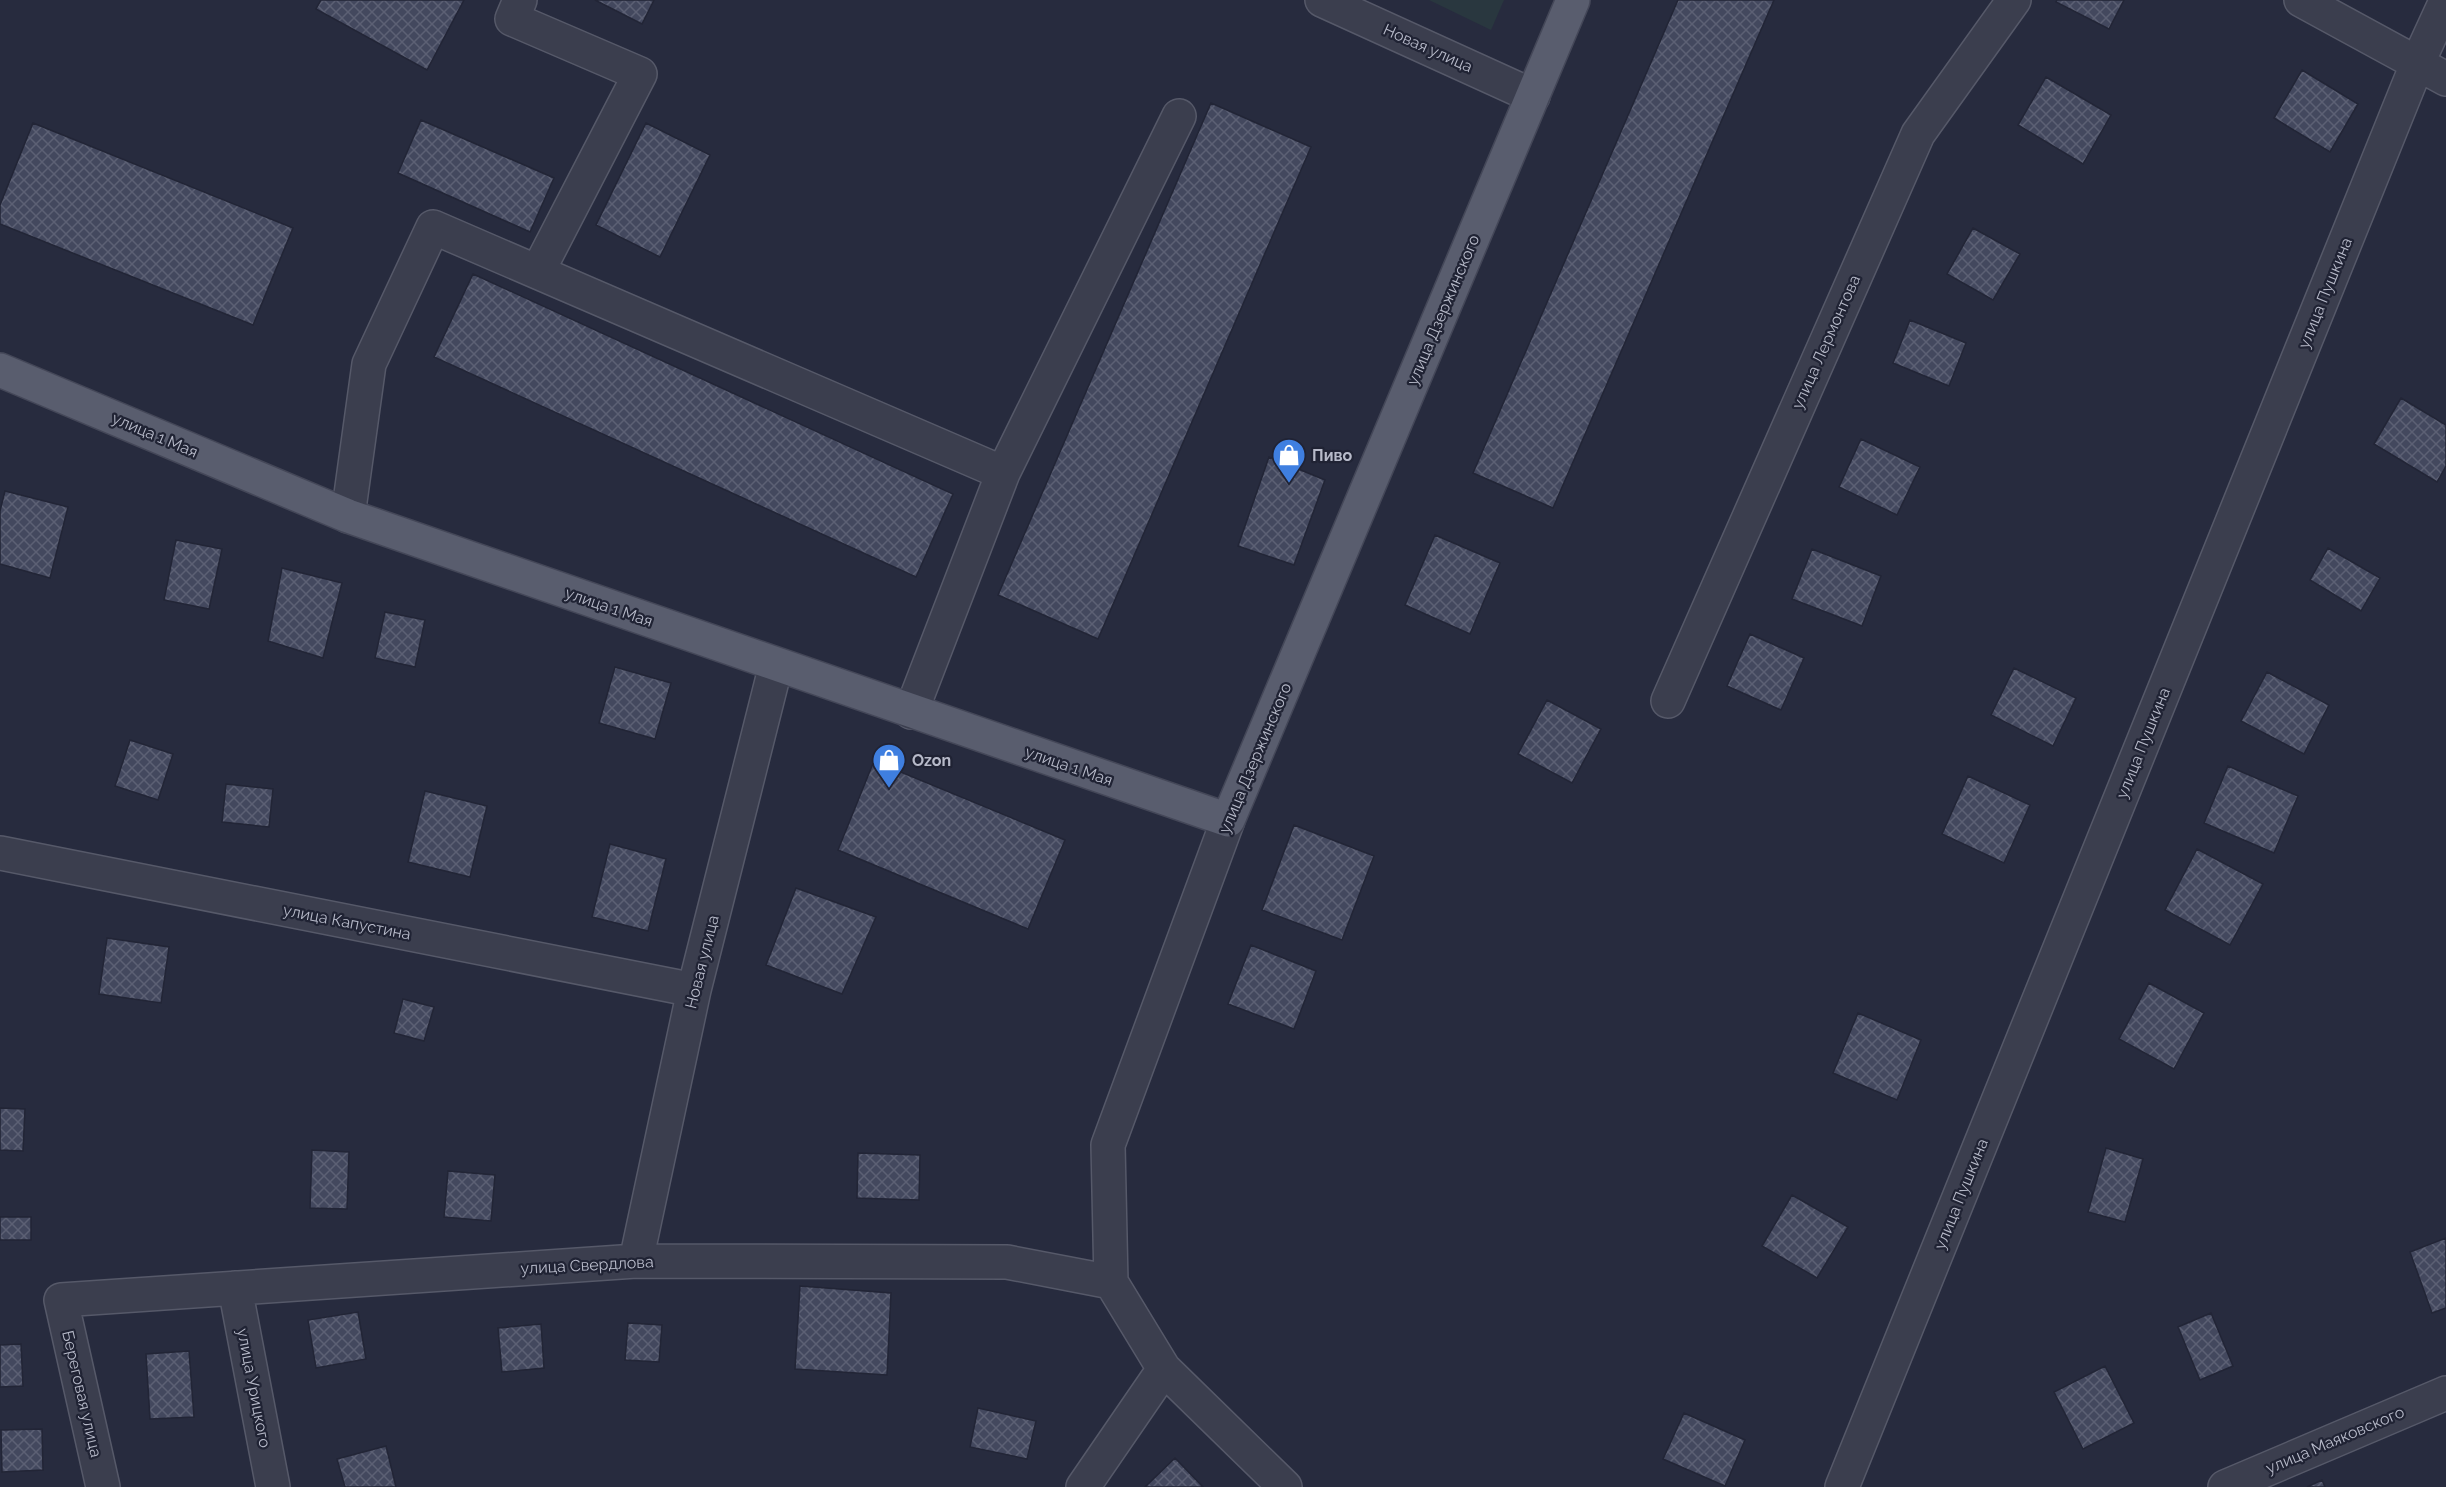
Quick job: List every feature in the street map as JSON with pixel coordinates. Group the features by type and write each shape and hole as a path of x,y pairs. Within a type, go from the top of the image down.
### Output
{"main road":[{"name":"улица Дзержинского","path":"1228,820 1573,0"},
{"name":"улица 1 Мая","path":"0,370 348,516 1228,820"}],"street":[{"path":"520,0 512,19 640,74 538,271"},
{"name":"Новая улица","path":"1323,0 1533,96"},
{"name":"улица Лермонтова","path":"1668,701 1918,134 2014,0"},
{"path":"2301,0 2446,79"},
{"name":"улица Пушкина","path":"1842,1487 2418,62 2446,1"},
{"path":"911,712 1003,473 1179,116"},
{"path":"348,516 369,364 433,227 1003,473"},
{"name":"Новая улица","path":"636,1261 694,990 776,665"},
{"name":"улица Дзержинского","path":"1111,1282 1108,1145 1228,820"},
{"name":"улица Капустина","path":"0,853 694,990"},
{"name":"улица Свердлова","path":"62,1300 636,1261 1007,1262 1111,1282"},
{"path":"1111,1282 1164,1369 1285,1487"},
{"name":"улица Урицкого","path":"235,1288 273,1487"},
{"name":"Береговая улица","path":"62,1300 104,1487"},
{"path":"1083,1487 1164,1369"},
{"name":"улица Маяковского","path":"2225,1487 2446,1393"}],"shaded area":[{"path":"1429,0 1504,0 1491,30"}],"building":[{"path":"321,0 464,0 427,70 316,9"},
{"path":"595,0 654,0 642,24"},
{"path":"1678,0 1774,0 1553,508 1473,473"},
{"path":"2057,0 2124,0 2109,29 2056,2"},
{"path":"2302,70 2358,104 2330,152 2274,118"},
{"path":"2046,77 2111,115 2083,164 2018,125"},
{"path":"1211,103 1311,147 1098,639 998,595"},
{"path":"421,120 554,178 530,232 398,173"},
{"path":"33,123 293,228 253,325 0,224 0,205"},
{"path":"646,123 710,155 660,257 596,225"},
{"path":"1973,228 2020,254 1993,300 1947,274"},
{"path":"473,274 953,494 916,577 434,357"},
{"path":"1910,320 1966,343 1949,386 1893,363"},
{"path":"2401,398 2446,425 2446,466 2437,482 2374,444"},
{"path":"1861,439 1920,467 1897,515 1839,487"},
{"path":"1269,457 1325,480 1294,565 1238,546"},
{"path":"5,491 68,507 50,578 0,564 0,511"},
{"path":"1435,535 1500,563 1470,634 1405,605"},
{"path":"176,540 222,549 209,609 164,600"},
{"path":"2328,548 2380,578 2361,611 2310,580"},
{"path":"1812,549 1881,576 1862,626 1792,599"},
{"path":"282,568 342,583 323,658 268,641"},
{"path":"385,612 425,620 415,667 375,658"},
{"path":"1750,634 1804,658 1781,710 1727,686"},
{"path":"615,667 671,683 655,739 599,723"},
{"path":"2014,668 2076,698 2053,746 1991,715"},
{"path":"2267,672 2329,705 2304,754 2241,721"},
{"path":"1547,700 1601,729 1572,783 1518,754"},
{"path":"130,740 173,754 158,800 115,786"},
{"path":"874,761 1065,840 1028,929 838,850"},
{"path":"2228,766 2298,796 2274,853 2204,823"},
{"path":"1968,776 2030,805 2004,863 1942,834"},
{"path":"226,784 273,789 269,827 222,822"},
{"path":"425,791 487,806 470,877 408,862"},
{"path":"1294,825 1374,856 1342,940 1262,910"},
{"path":"610,844 666,859 648,931 592,917"},
{"path":"2197,849 2263,884 2230,945 2165,910"},
{"path":"796,888 876,917 842,994 766,965"},
{"path":"107,938 169,947 161,1003 99,994"},
{"path":"1251,945 1316,971 1294,1029 1228,1004"},
{"path":"2149,983 2204,1013 2174,1069 2119,1039"},
{"path":"403,999 434,1007 424,1041 394,1033"},
{"path":"1858,1013 1921,1040 1897,1100 1833,1073"},
{"path":"0,1108 25,1109 23,1151 0,1150"},
{"path":"2106,1148 2143,1159 2125,1222 2088,1212"},
{"path":"312,1150 349,1152 347,1209 310,1208"},
{"path":"858,1153 920,1155 919,1200 857,1198"},
{"path":"448,1171 495,1175 491,1221 444,1217"},
{"path":"1792,1195 1848,1227 1817,1278 1762,1246"},
{"path":"0,1217 31,1217 31,1240 0,1240"},
{"path":"2446,1238 2446,1308 2432,1313 2410,1252"},
{"path":"800,1286 891,1293 887,1375 795,1369"},
{"path":"358,1312 366,1359 316,1368 308,1320"},
{"path":"2211,1313 2233,1366 2200,1380 2178,1327"},
{"path":"628,1323 662,1325 659,1362 625,1360"},
{"path":"541,1324 544,1368 502,1372 498,1328"},
{"path":"21,1344 23,1386 0,1387 0,1345"},
{"path":"189,1351 194,1417 150,1419 146,1354"},
{"path":"2105,1366 2134,1423 2083,1449 2054,1392"},
{"path":"978,1408 1036,1421 1027,1459 970,1447"},
{"path":"1684,1413 1745,1440 1725,1486 1663,1459"},
{"path":"42,1429 43,1470 2,1472 1,1430"},
{"path":"386,1446 396,1487 345,1487 337,1459"},
{"path":"1175,1458 1203,1487 1145,1487"},
{"path":"2322,1480 2325,1487 2307,1487"}],"place":[{"name":"Пиво","path":"1289,484"},
{"name":"Ozon","path":"889,789"}]}
